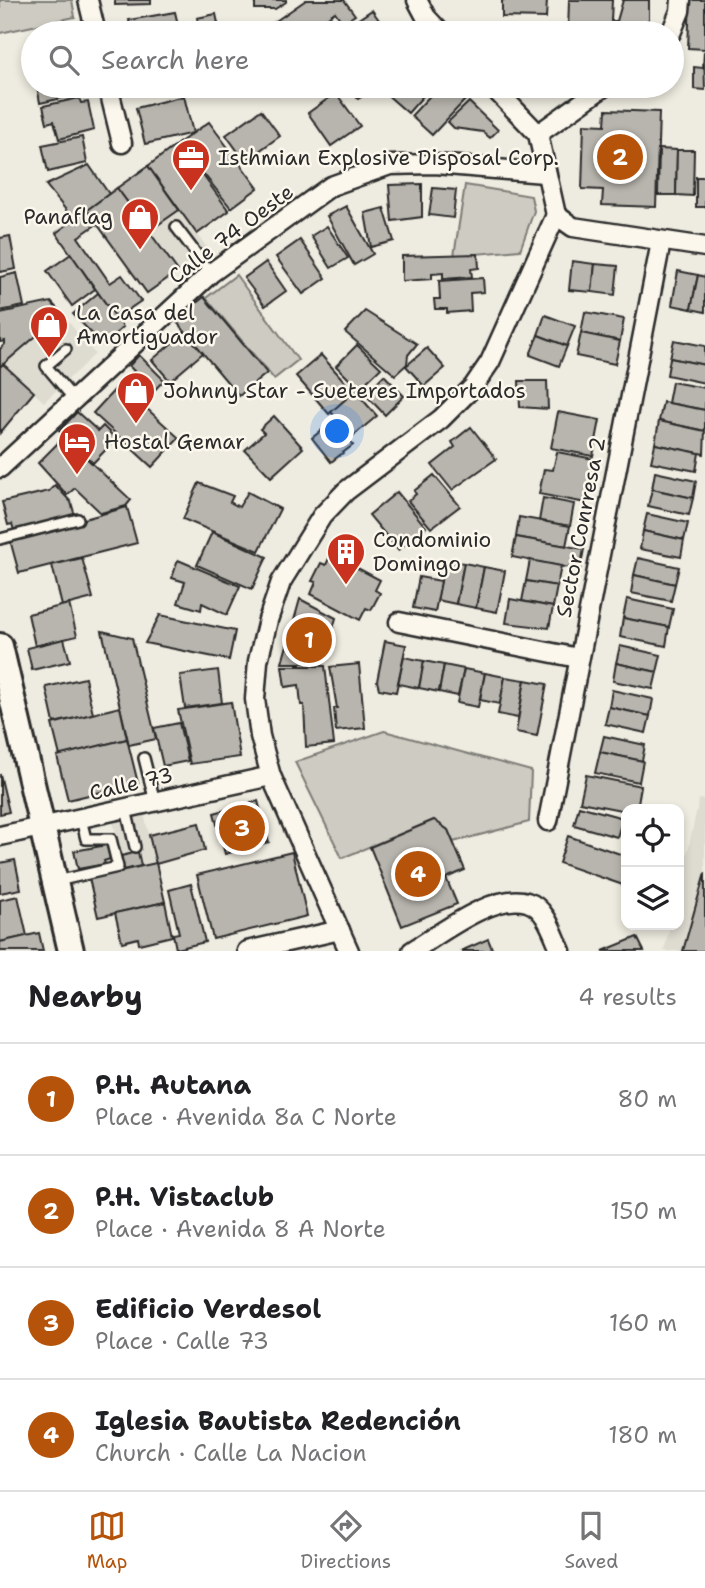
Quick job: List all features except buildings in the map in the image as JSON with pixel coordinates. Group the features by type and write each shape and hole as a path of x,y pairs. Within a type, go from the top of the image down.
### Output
{"main road":[{"path":"0,646 71,951"}],"street":[{"path":"88,0 93,21"},
{"path":"416,0 430,21"},
{"path":"676,21 681,0"},
{"path":"111,98 122,143"},
{"path":"504,98 538,134 544,173 556,215 573,227 705,247"},
{"path":"538,134 588,98"},
{"name":"Calle 74 Oeste","path":"0,468 211,273 331,186 358,174 390,165 435,164 544,173"},
{"path":"349,951 271,776 255,699 258,661 281,582 307,537 346,491 402,451 473,387 490,362 556,215"},
{"name":"Sector Conrresa 2","path":"548,821 661,242"},
{"path":"399,622 578,658"},
{"name":"Calle 73","path":"0,836 271,776"},
{"path":"412,951 485,908 505,902 528,902 544,915 561,951"},
{"path":"247,951 340,930"}],"lane":[{"path":"176,227 211,273"},
{"path":"66,349 46,366 73,398"},
{"path":"0,538 78,519"},
{"path":"144,758 155,802"},
{"path":"126,809 135,847"},
{"path":"55,882 118,867 111,839 86,839 81,819"}],"shaded area":[{"path":"0,0 72,0 75,17 56,21 21,21 21,29 0,33"},
{"path":"148,166 208,249 178,271 117,188"},
{"path":"465,185 531,196 534,211 520,250 454,256"},
{"path":"236,275 298,360 274,379 206,298"},
{"name":"La Casa del Amortiguador","path":"62,314 95,354 44,402 3,364"},
{"path":"384,731 531,771 529,822 453,842 448,830 434,820 342,858 295,762"},
{"path":"699,799 705,800 705,951 664,951 669,930 684,930 684,869"},
{"path":"144,814 156,863 124,870 113,822"}],"place":[{"name":"P.H. Vistaclub","path":"620,157"},
{"name":"Isthmian Explosive Disposal Corp.","path":"191,192"},
{"name":"Panaflag","path":"140,251"},
{"name":"La Casa del Amortiguador","path":"49,359"},
{"name":"Johnny Star - Sueteres Importados","path":"136,425"},
{"name":"Hostal Gemar","path":"77,476"},
{"name":"Condominio Domingo","path":"346,586"},
{"name":"P.H. Autana","path":"309,640"},
{"name":"Edificio Verdesol","path":"242,828"},
{"name":"Iglesia Bautista Redención","path":"418,874"}]}
